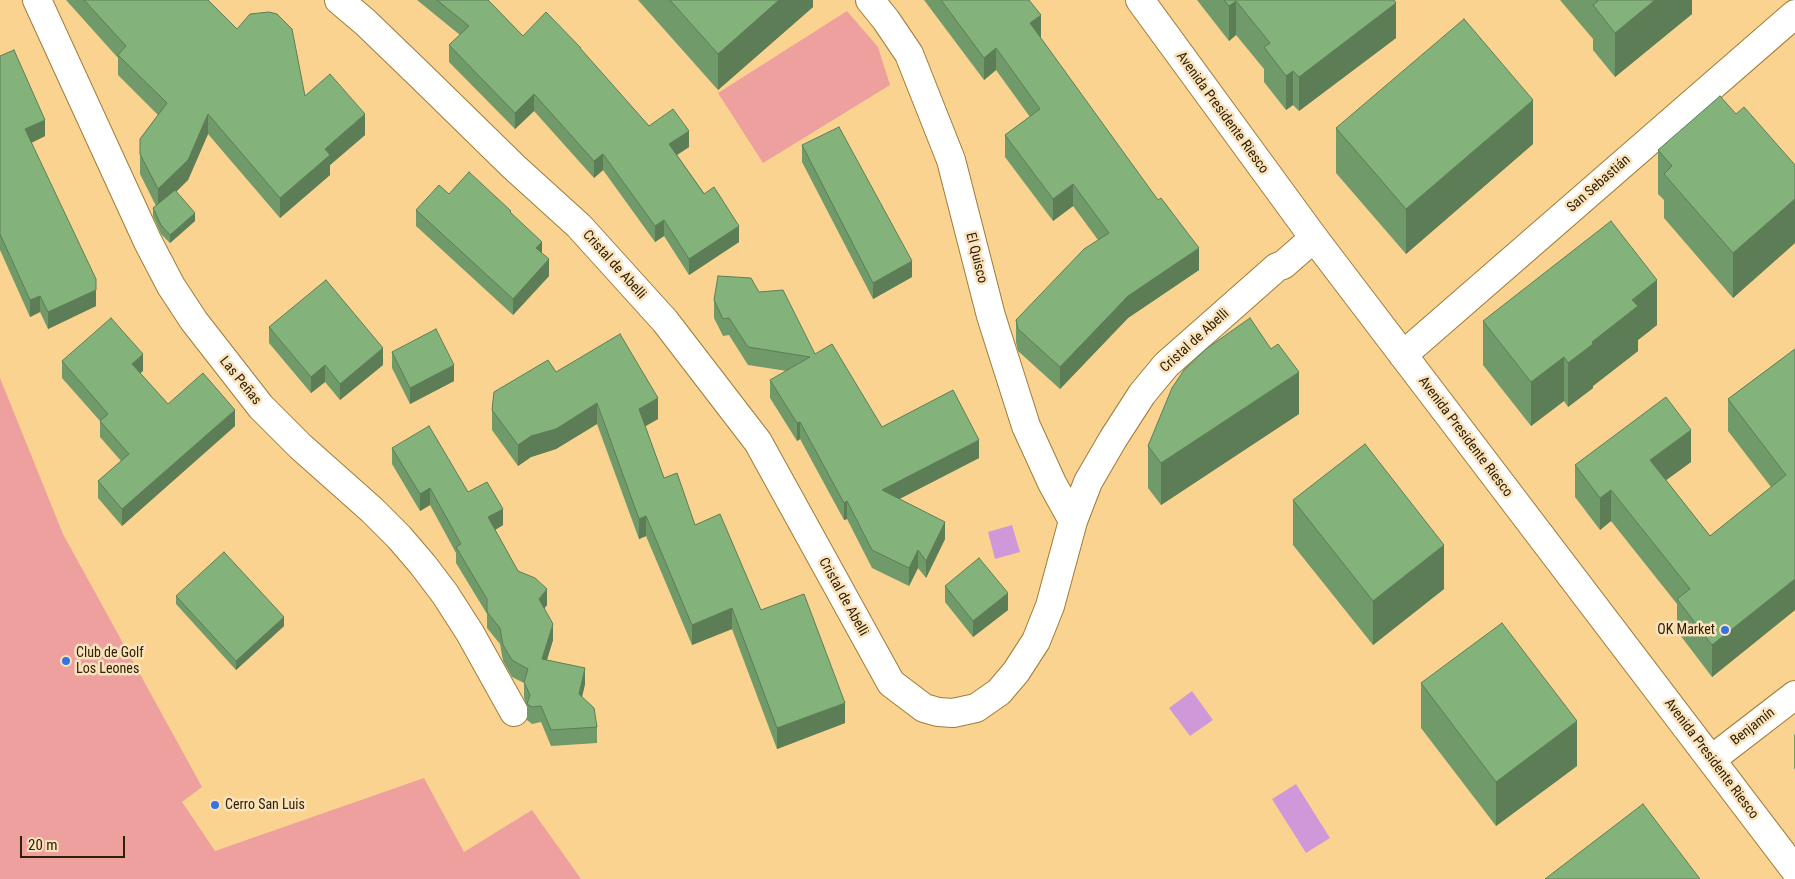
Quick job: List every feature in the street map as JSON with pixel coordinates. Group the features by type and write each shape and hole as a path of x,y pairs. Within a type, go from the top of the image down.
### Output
{"street":[{"name":"Las Peñas","path":"38,0 148,242 171,286 194,321 261,407 300,446 372,510 423,565 470,632 514,712"},
{"name":"Cristal de Abelli","path":"339,0 365,22 514,167 579,226 666,321 758,442 891,683 924,708 938,712 953,713 976,708 999,692 1016,672 1036,641 1050,606 1073,521 1088,482 1142,394 1166,365 1277,267 1283,265 1314,238"},
{"name":"El Quisco","path":"870,0 909,54 951,160 991,316 1026,426 1052,483 1073,521"},
{"name":"Avenida Presidente Riesco","path":"1140,0 1402,355 1795,870"},
{"name":"San Sebastián","path":"1402,355 1795,14"},
{"name":"Benjamín","path":"1712,759 1795,695"}],"shaded area":[{"path":"847,11 878,47 890,85 763,163 718,93"},
{"name":"Club de Golf Los Leones","path":"0,378 63,534 202,787 182,802 215,851 424,778 464,852 532,810 581,879 0,879"},
{"path":"1012,525 1020,552 995,559 988,532"},
{"path":"1192,691 1213,720 1190,736 1169,708"},
{"path":"1296,784 1330,838 1306,853 1272,799"}],"building":[{"path":"84,0 208,0 237,29 250,14 269,12 277,14 292,29 305,96 330,74 365,114 325,149 330,155 280,198 208,114 188,160 158,189 140,154 140,139 167,103 118,55 126,46"},
{"path":"437,0 488,0 523,36 546,12 581,48 649,126 673,109 689,131 669,144 704,194 714,187 739,226 689,259 664,220 655,226 603,154 594,161 534,94 515,113 449,45 469,26"},
{"path":"670,0 779,0 718,54"},
{"path":"941,0 1029,0 1041,15 1030,23 1158,200 1161,198 1199,248 1128,296 1060,367 1018,329 1016,320 1084,249 1109,233 1073,184 1053,199 1005,135 1040,109 996,48 984,58"},
{"path":"1224,0 1394,0 1396,3 1299,77 1293,71 1286,76 1264,47 1270,43 1236,1 1229,6"},
{"path":"1597,0 1655,0 1615,33 1593,5"},
{"path":"1464,19 1533,100 1406,209 1336,128"},
{"path":"14,50 45,120 25,129 96,279 96,290 48,312 40,296 30,300 0,234 0,56"},
{"path":"1720,96 1736,114 1744,107 1795,165 1795,199 1733,253 1664,174 1672,166 1658,150"},
{"path":"839,127 912,261 873,283 802,145"},
{"path":"469,172 542,242 536,248 549,259 513,299 416,210 439,185 449,194"},
{"path":"175,190 195,213 170,235 161,225 153,208"},
{"path":"1611,221 1657,280 1632,300 1638,306 1592,342 1593,344 1568,363 1564,357 1531,382 1483,321"},
{"path":"718,276 751,278 759,292 783,290 815,354 832,344 882,427 953,390 979,440 882,490 945,522 926,561 918,550 909,568 872,550 847,501 844,503 800,422 797,423 770,380 810,357 748,347 729,318 723,319 714,300"},
{"path":"326,280 383,348 340,384 325,365 311,377 269,327"},
{"path":"111,318 143,354 132,364 168,404 203,373 235,410 122,509 98,481 129,454 100,421 108,414 62,361"},
{"path":"1250,318 1271,349 1278,344 1299,372 1161,463 1148,446 1172,388 1184,370 1206,349"},
{"path":"436,329 454,365 410,388 392,352"},
{"path":"620,334 658,398 639,409 664,478 677,473 695,525 720,514 761,610 804,594 845,703 777,728 732,608 692,625 646,516 639,519 597,403 556,429 531,436 518,445 492,410 494,392 548,360 556,372"},
{"path":"1795,349 1795,579 1712,645 1677,599 1690,589 1611,490 1600,498 1575,465 1666,397 1691,430 1650,460 1710,536 1786,475 1728,399"},
{"path":"429,426 468,492 487,482 503,509 488,517 518,571 535,578 547,589 539,599 553,624 542,659 585,668 579,694 594,708 597,727 551,730 541,706 532,707 527,704 530,695 524,682 528,669 512,660 503,645 500,628 487,612 487,599 456,547 461,544 430,488 420,494 392,448"},
{"path":"1365,444 1444,545 1373,601 1293,500"},
{"path":"224,552 284,617 236,661 176,596"},
{"path":"979,558 1008,593 973,621 945,586"},
{"path":"1502,623 1577,721 1496,782 1421,683"},
{"path":"1643,804 1700,879 1545,879"}],"place":[{"name":"OK Market","path":"1725,630"},
{"name":"Club de Golf Los Leones","path":"66,661"},
{"name":"Cerro San Luis","path":"215,805"}]}
